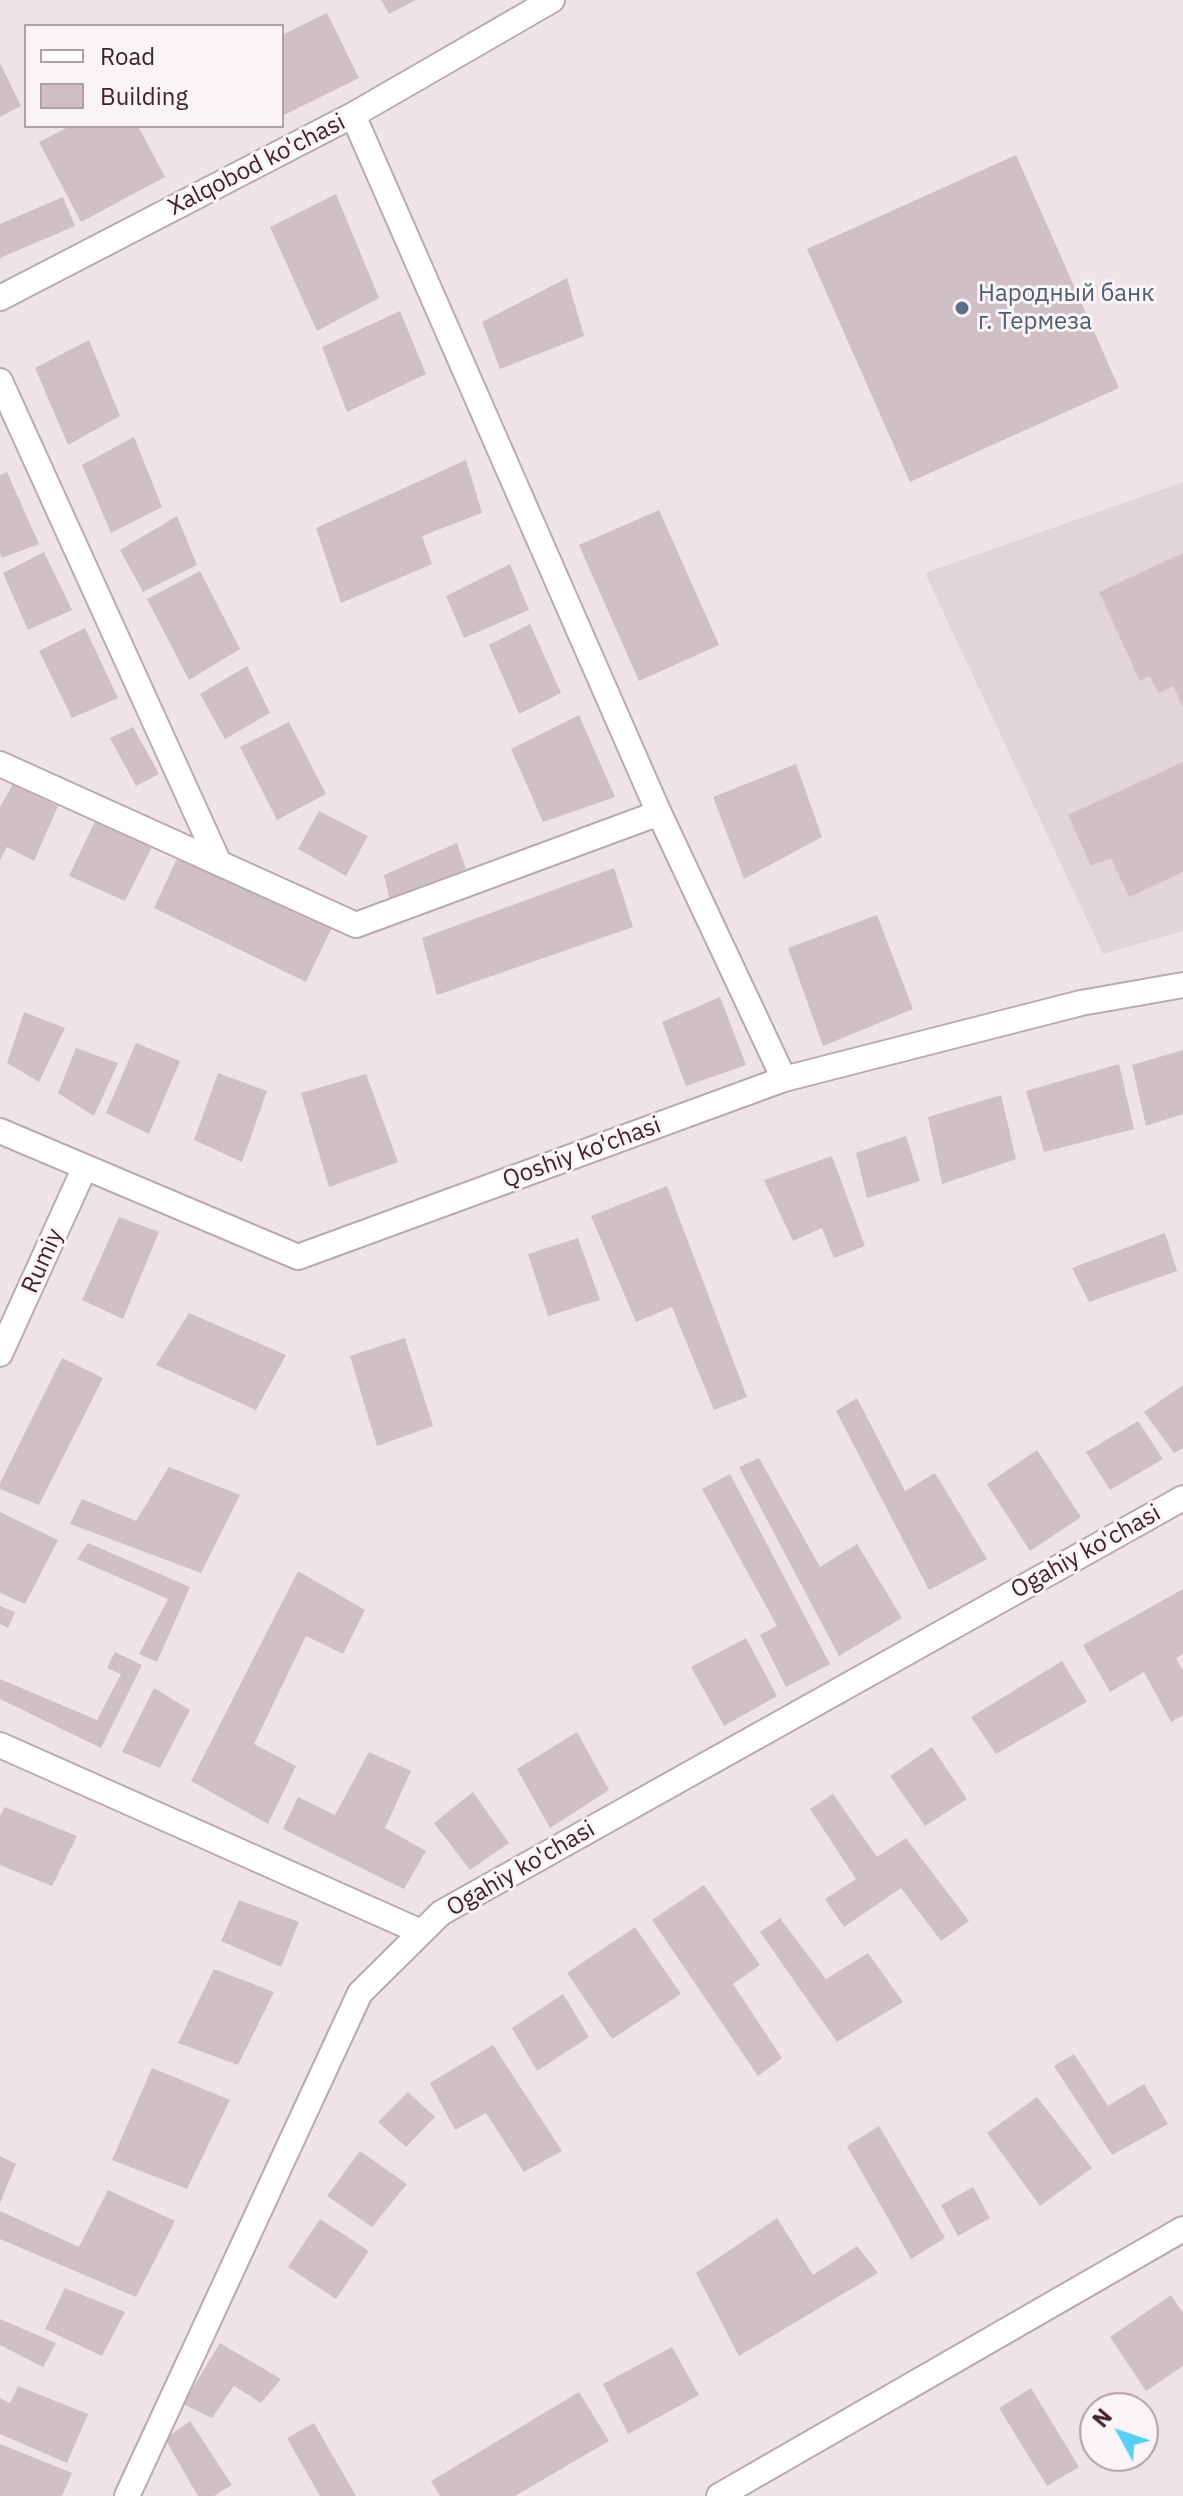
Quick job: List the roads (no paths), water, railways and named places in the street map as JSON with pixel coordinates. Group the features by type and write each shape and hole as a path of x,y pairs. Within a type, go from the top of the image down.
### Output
{"street":[{"name":"Xalqobod ko'chasi","path":"0,298 353,115 522,6 552,0"},
{"path":"353,115 659,813 784,1079"},
{"path":"0,381 219,863"},
{"path":"0,764 356,925 659,813"},
{"name":"Qoshiy ko'chasi","path":"0,1131 298,1257 784,1079 1081,1003 1183,985"},
{"name":"Rumiy","path":"0,1354 85,1167"},
{"name":"Ogahiy ko'chasi","path":"127,2496 360,1993 441,1913 1183,1498"},
{"path":"0,1745 421,1932"},
{"path":"719,2496 1183,2229"}],"place":[{"name":"Народный банк г. Термеза","path":"962,308"}]}
